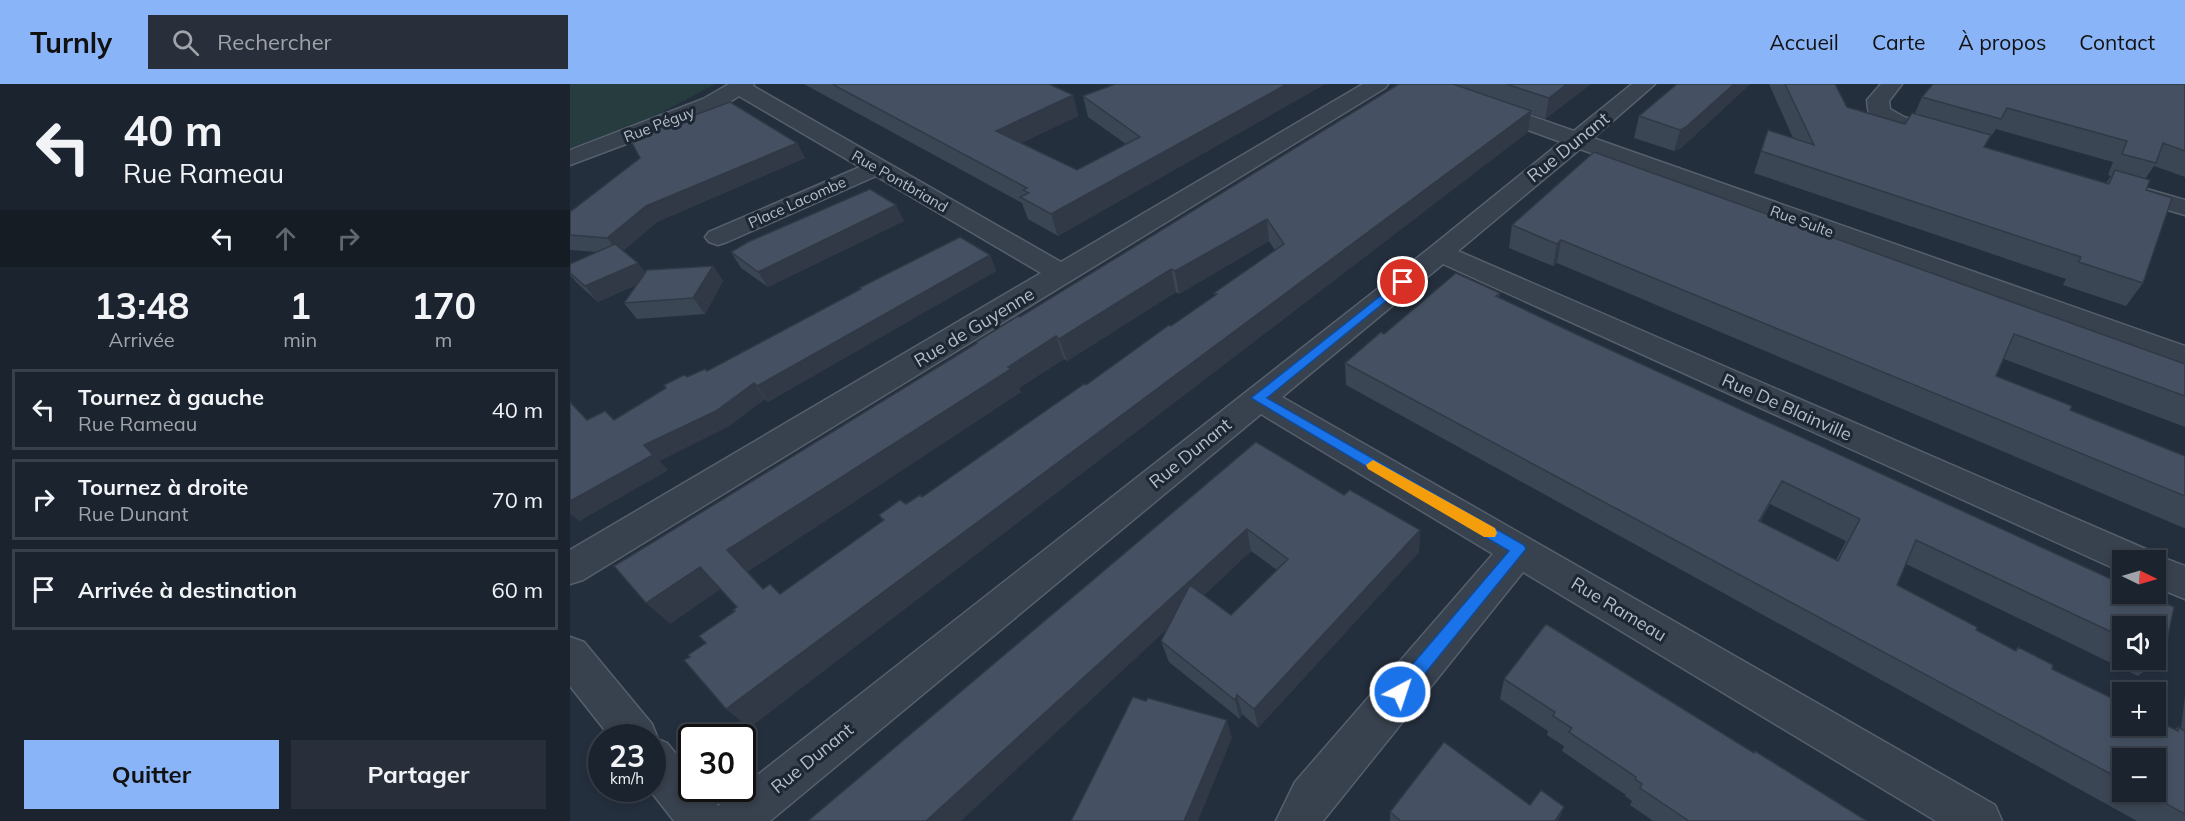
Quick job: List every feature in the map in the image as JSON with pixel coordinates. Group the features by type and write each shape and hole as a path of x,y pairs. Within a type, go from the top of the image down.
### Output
{"street":[{"name":"Rue de Guyenne","path":"570,569 1378,84"},
{"name":"Rue Sulte","path":"1419,84 2185,357"},
{"name":"Rue Dunant","path":"735,821 1440,253 1645,84"},
{"path":"1892,84 1878,100 1878,111 1884,117 1953,139"},
{"name":"Rue Pontbriand","path":"742,86 876,168 1062,274"},
{"name":"Rue Péguy","path":"570,158 711,104 742,86"},
{"name":"Place Lacombe","path":"718,237 876,168"},
{"path":"2102,183 2185,208"},
{"name":"Rue De Blainville","path":"1440,253 2112,551"},
{"name":"Rue Rameau","path":"1258,398 1519,549 1979,821"},
{"path":"1299,821 1311,798 1519,549"},
{"path":"2166,574 2185,583"},
{"path":"570,655 626,724"},
{"path":"666,776 702,821"}],"green space":[{"path":"570,84 715,84 655,116 570,148"}],"building":[{"path":"832,84 1049,84 1073,95 996,131 1077,170 1140,137 1083,96 1115,84 1287,84 1051,214 1020,197 1029,193 1023,190 1027,188"},
{"path":"1399,84 1453,84 1531,111 726,709 684,660 706,643 699,636 735,611 733,610 737,607 700,567 646,603 614,566 1018,316 1020,317","holes":["1267,219 1284,244 1214,293 1217,294 922,497 920,495 906,504 900,500 879,515 884,520 780,594 770,584 763,589 727,550 1011,369 1008,367 1056,336 1059,339 1171,269 1175,271"]},
{"path":"1506,84 1567,84 1549,98"},
{"path":"1677,84 1734,84 1680,130 1639,116"},
{"path":"1785,84 1835,84 1847,107 1905,124 1912,113 1991,135 1984,147 2109,184 2115,170 2150,180 2146,190 2172,198 2143,283 2079,262 2081,257 1761,151 1768,130 1814,145"},
{"path":"1933,84 2185,84 2185,151 2163,143 2156,163 2122,154 2127,141 2007,108 2001,119 1922,97"},
{"path":"730,102 797,143 646,206 607,238 570,235 570,212 640,158 630,139"},
{"path":"1594,152 2185,364 2185,396 2014,334 1996,376 2072,406 2070,410 2185,456 2185,496 1561,240 1557,244 1512,225"},
{"path":"870,189 896,205 758,272 731,252 748,242"},
{"path":"960,237 990,255 757,386 754,383 716,411 644,445 653,455 570,501 570,402 587,420 605,411 614,420 666,388 664,385 684,375 687,377 705,369 707,371 861,289 859,288"},
{"path":"615,244 638,263 585,286 570,273 570,264"},
{"path":"713,266 693,298 624,303 647,270"},
{"path":"1456,273 1500,293 1496,296 1578,335 2112,579 2112,604 2166,603 2174,607 2166,646 2166,616 2112,616 2112,632 1916,540 1897,585 1977,627 1976,630 2016,651 2018,647 2053,665 2052,669 2112,698 2112,736 2166,736 2166,725 2178,731 2178,727 2185,731 2185,814 2163,802 2166,802 2166,748 2112,748 2112,775 1345,363 1381,332 1384,334","holes":["1782,481 1860,519 1838,561 1759,521"]},
{"path":"1256,442 1344,495 1350,490 1420,530 1254,709 1237,695 1235,700 1161,641 1190,585 1231,615 1288,559 1247,529 926,821 809,820"},
{"path":"1546,624 1867,821 1689,821 1640,788 1642,784 1635,779 1636,777 1569,732 1572,728 1553,716 1555,712 1504,679"},
{"path":"1133,697 1146,701 1148,698 1227,720 1184,821 1071,821"},
{"path":"1444,742 1530,805 1541,790 1564,807 1555,821 1401,821 1390,812"}],"slow traffic":[{"path":"1373,465 1490,533"}],"route":[{"path":"1400,692 1519,549 1258,398 1403,282"}]}
